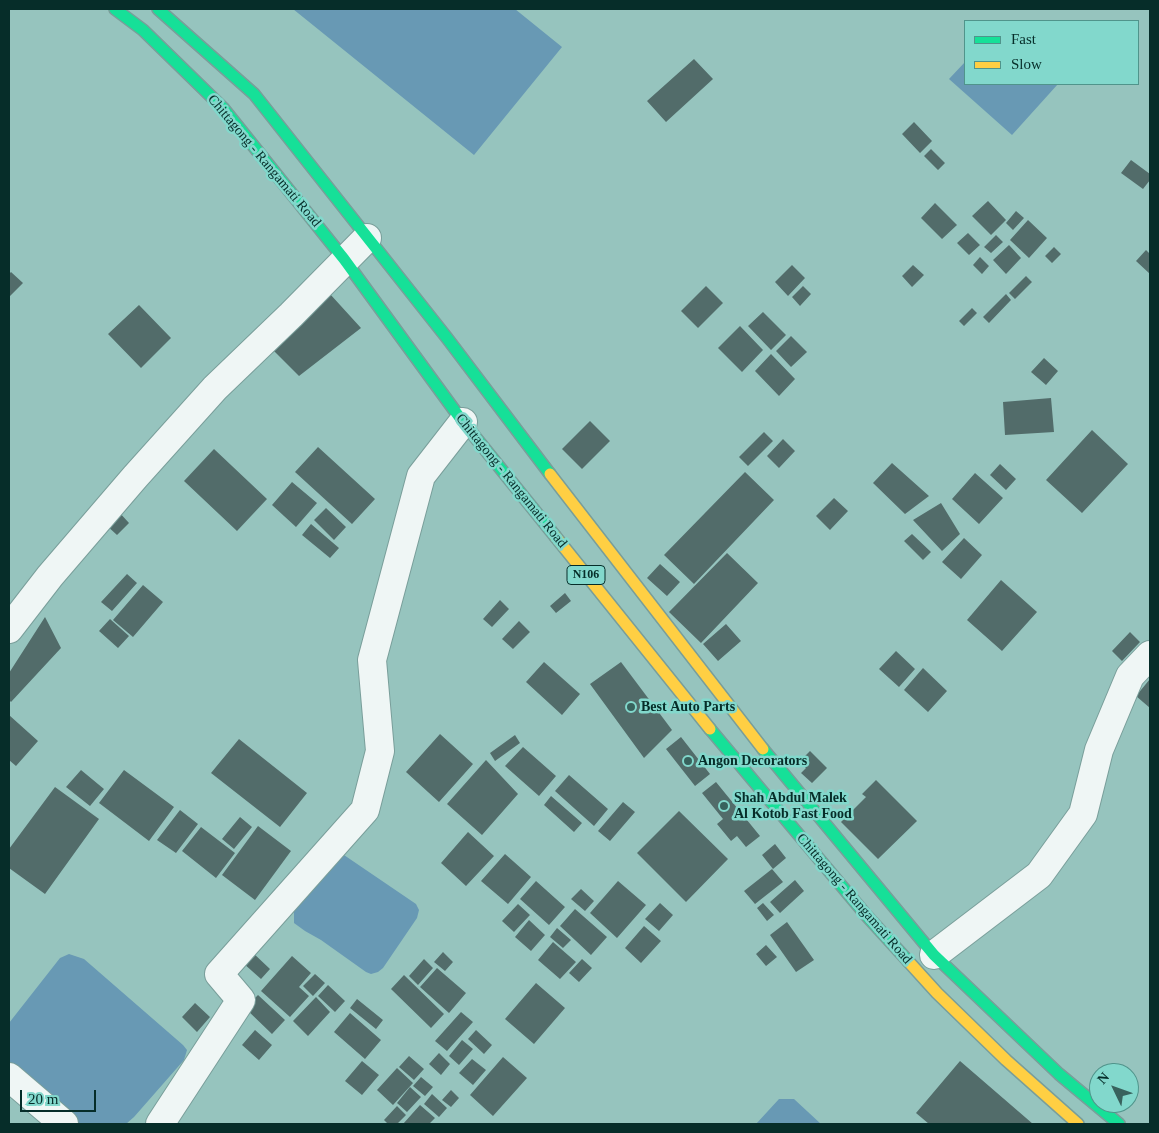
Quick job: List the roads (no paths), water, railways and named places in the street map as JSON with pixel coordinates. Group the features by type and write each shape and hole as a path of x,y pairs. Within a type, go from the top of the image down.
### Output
{"highway":[{"name":"Chittagong - Rangamati Road","path":"115,9 153,18 254,94 447,338 778,769 934,955 1059,1074 1119,1124"},
{"name":"Chittagong - Rangamati Road","path":"153,18 344,259 463,422 724,746 866,915 937,993 1006,1060 1078,1124"}],"street":[{"path":"9,629 50,576 135,476 209,395 367,238"},
{"path":"160,1124 241,1000 219,974 365,810 380,751 372,660 421,476 463,422"},
{"path":"934,955 1039,875 1050,860 1083,814 1099,750 1130,676 1150,655"},
{"path":"9,1077 64,1124"}],"water":[{"path":"293,9 515,9 562,47 474,155"},
{"path":"964,63 964,85 1057,85 1012,135 949,79"},
{"path":"341,853 416,904 419,910 417,918 383,968 371,974 294,923 294,906"},
{"path":"69,954 84,959 187,1050 184,1060 126,1124 79,1124 16,1066 9,1062 9,1023 60,958"},
{"path":"779,1099 794,1099 821,1124 756,1124"}],"place":[{"name":"Best Auto Parts","path":"631,707"},
{"name":"Angon Decorators","path":"688,761"},
{"name":"Shah Abdul Malek Al Kotob Fast Food","path":"724,806"}]}
